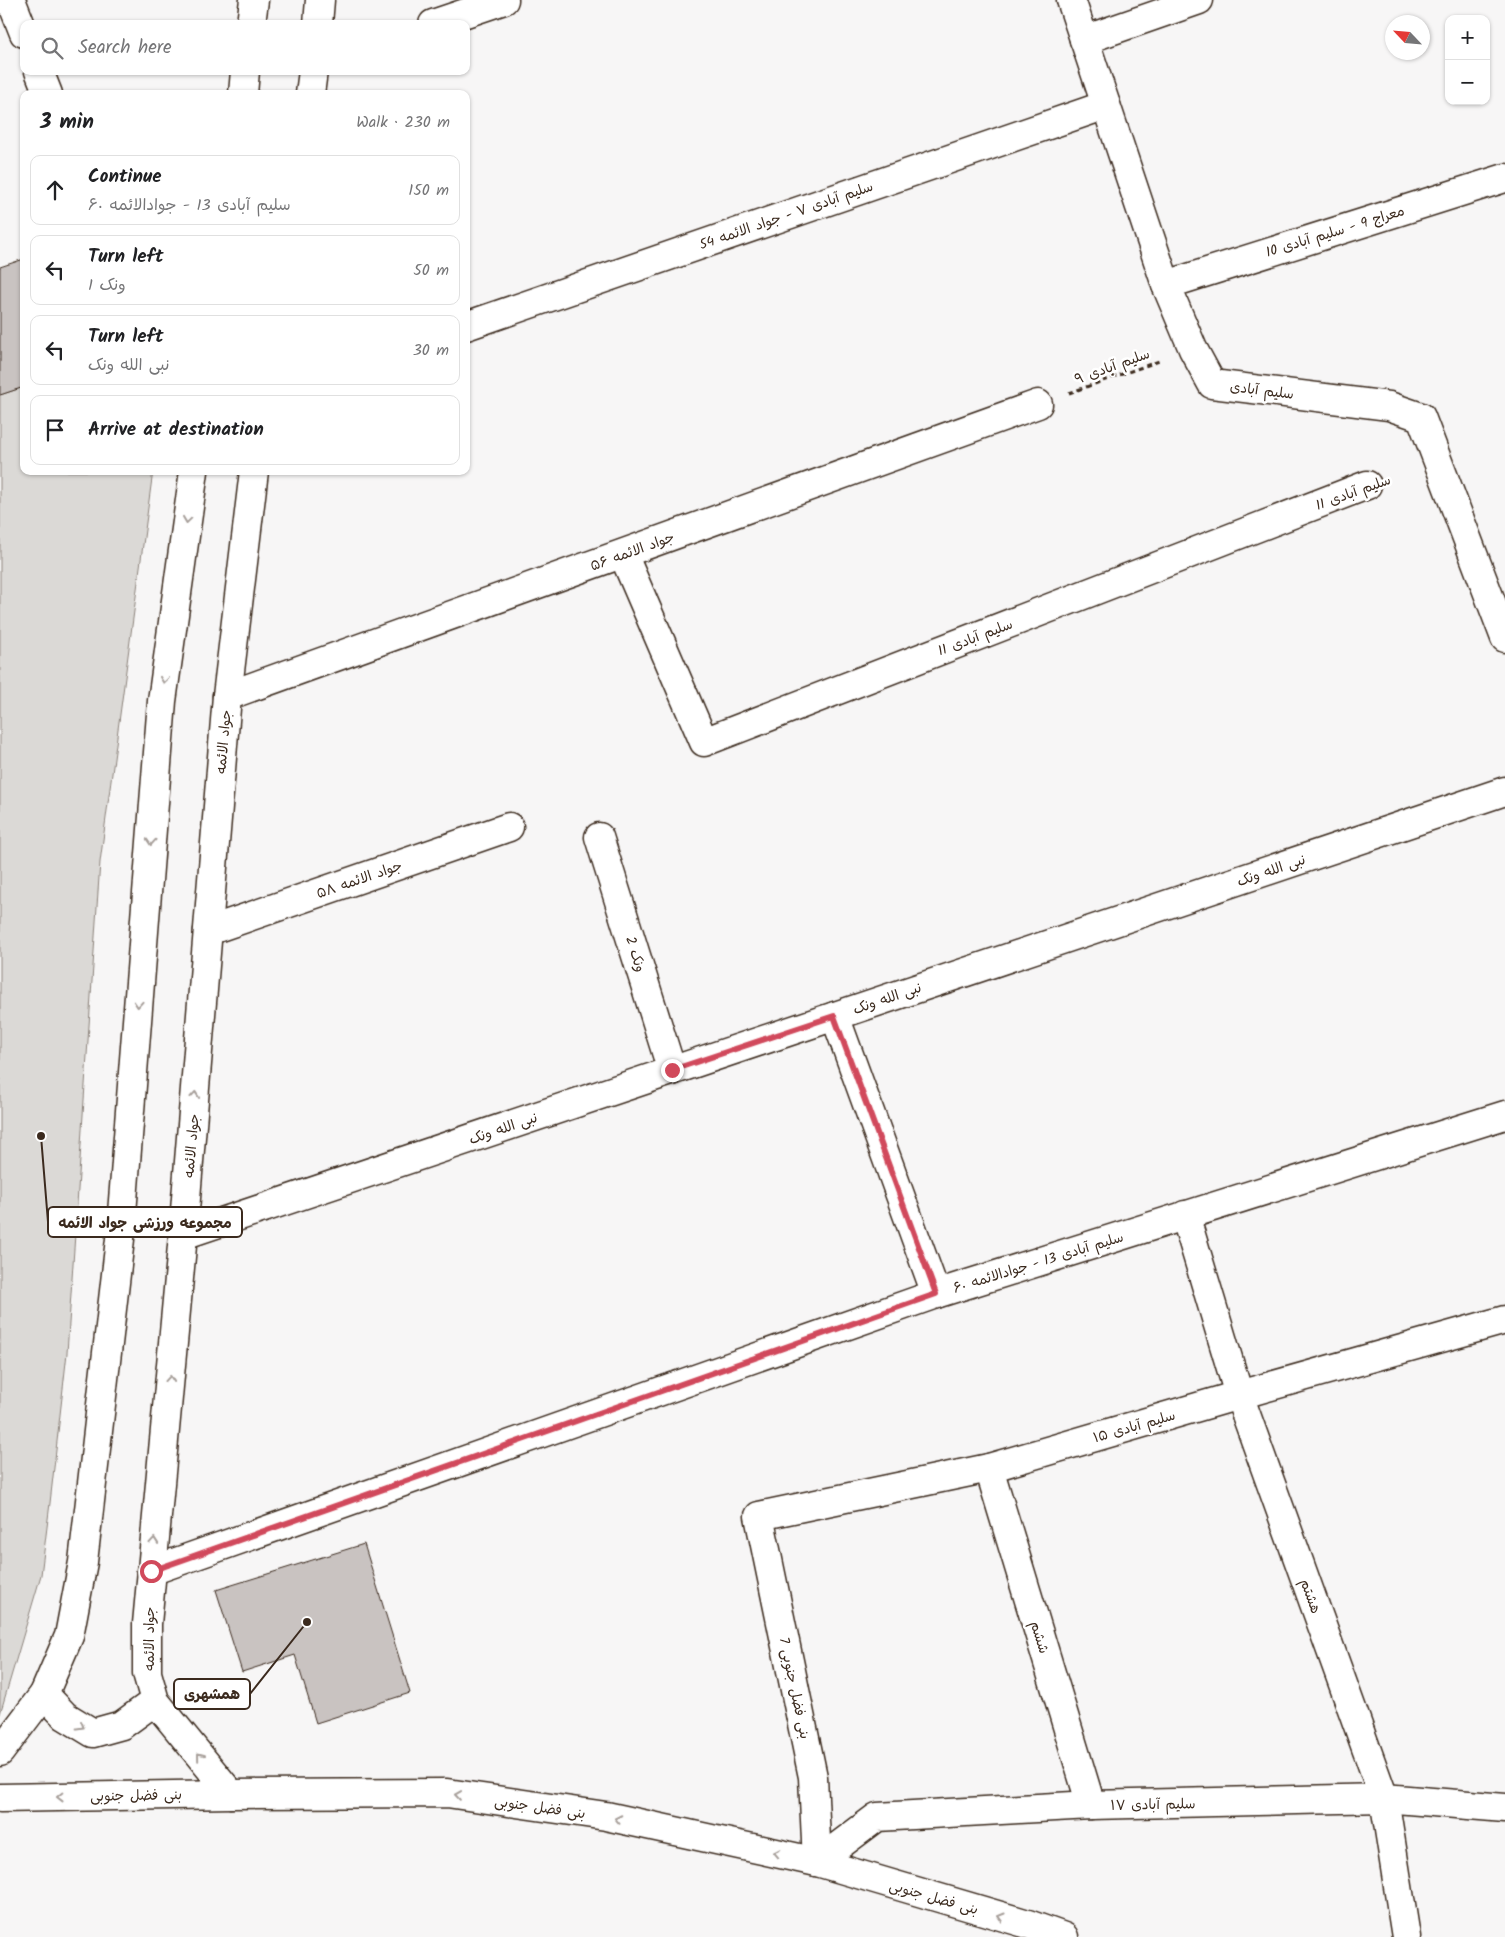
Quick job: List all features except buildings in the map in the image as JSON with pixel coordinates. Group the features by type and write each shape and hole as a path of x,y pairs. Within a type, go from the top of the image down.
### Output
{"street":[{"path":"11,0 20,23"},
{"path":"252,20 254,0"},
{"path":"318,20 320,0"},
{"path":"445,20 504,0"},
{"name":"سلیم آبادی","path":"1071,0 1166,285 1193,349 1212,384 1389,406 1421,417 1505,638"},
{"path":"1084,40 1199,0"},
{"path":"41,75 46,90"},
{"path":"243,90 244,75"},
{"path":"311,90 312,75"},
{"name":"سلیم آبادی ۷ - جواد الائمه 54","path":"470,325 1106,105"},
{"name":"معراج 9 - سلیم آبادی 10","path":"1166,285 1505,178"},
{"name":"جواد الائمه ۵۶","path":"226,696 1038,404"},
{"path":"0,1752 44,1694 69,1636 83,1562 120,1239 162,701 193,475"},
{"name":"جواد الائمه","path":"231,1794 155,1701 147,1673 147,1624 184,1235 226,696 254,475"},
{"name":"سلیم آبادی 11","path":"623,554 704,742 1367,485"},
{"name":"نبی الله ونک","path":"184,1235 1505,791"},
{"name":"جواد الائمه ۵۸","path":"208,931 509,827"},
{"name":"ونک 2","path":"599,836 672,1070"},
{"path":"834,1016 936,1294"},
{"name":"سلیم آبادی 13 - جوادالائمه ۶۰","path":"151,1571 936,1294 1505,1115"},
{"name":"هشتم","path":"1185,1215 1239,1395 1384,1798 1406,1937"},
{"name":"سلیم آبادی ۱۵","path":"759,1516 989,1468 1239,1395 1503,1328"},
{"name":"ششم","path":"989,1468 1090,1806"},
{"name":"بنی فضل جنوبی 7","path":"759,1516 813,1777 817,1862"},
{"path":"44,1694 65,1716 93,1733 122,1725 155,1701"},
{"name":"بنی فضل جنوبی","path":"0,1798 447,1793 606,1816 817,1862 1028,1924 1064,1937"},
{"name":"سلیم آبادی ۱۷","path":"817,1862 877,1817 1090,1806 1384,1798 1505,1808"}],"path":[{"name":"سلیم آبادی ۹","path":"1038,404 1193,349"}],"shaded area":[{"path":"20,388 20,475 152,475 100,862 67,1353 50,1503 41,1575 0,1714 0,395"}],"place":[{"name":"مجموعه ورزشی جواد الائمه","path":"41,1136"},
{"name":"همشهری","path":"307,1622"}],"route":[{"path":"151,1571 936,1294 834,1016 672,1070"}]}
